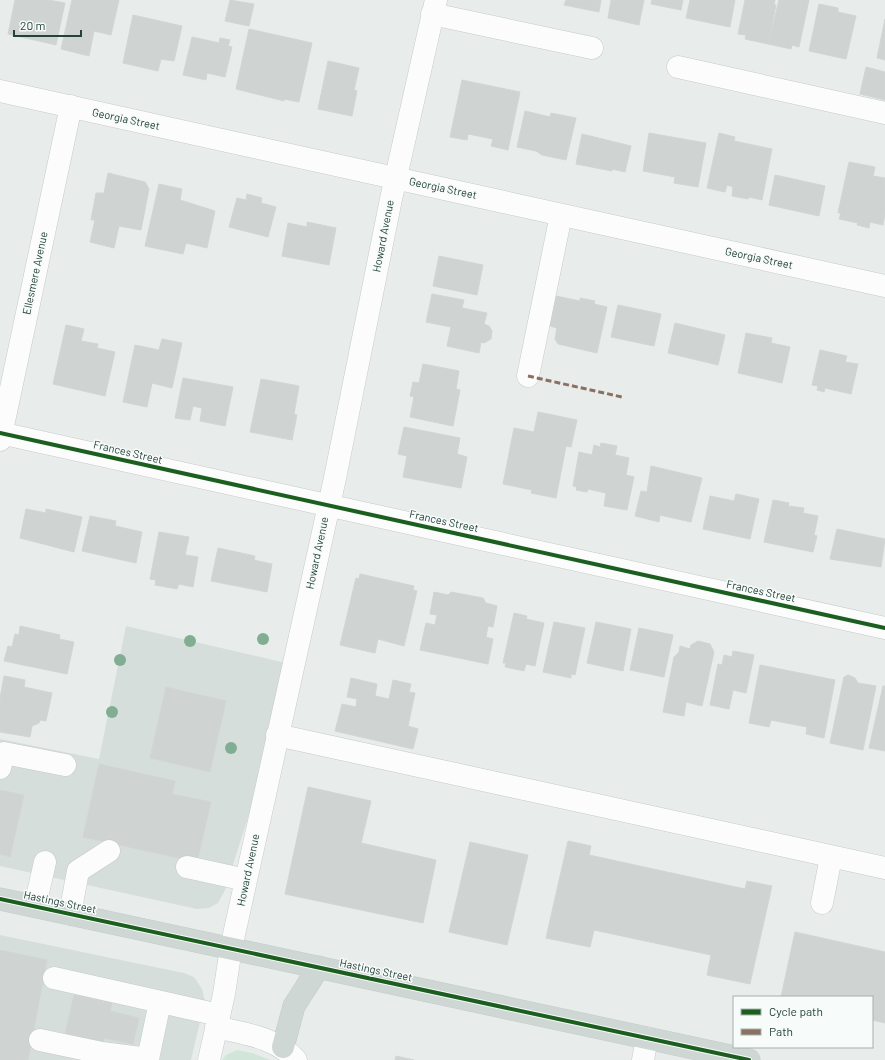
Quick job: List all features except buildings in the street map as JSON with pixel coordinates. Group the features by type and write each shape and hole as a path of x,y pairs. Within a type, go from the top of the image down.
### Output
{"main road":[{"name":"Hastings Street","path":"0,899 749,1060"},
{"path":"290,1054 294,1006 319,967"}],"street":[{"path":"434,7 592,48"},
{"name":"Howard Avenue","path":"209,1060 218,1021 231,948 327,506 335,478 396,178 434,7"},
{"path":"678,67 885,113"},
{"name":"Georgia Street","path":"0,91 885,286"},
{"name":"Ellesmere Avenue","path":"0,436 71,106"},
{"path":"528,376 562,215"},
{"name":"Frances Street","path":"0,436 885,628"},
{"path":"277,735 885,868"},
{"path":"0,768 4,752 65,765"},
{"path":"70,914 78,871 109,851"},
{"path":"822,903 831,857"},
{"path":"35,906 45,862"},
{"path":"187,867 246,880"},
{"path":"54,978 160,1002 218,1021 268,1040 290,1054"},
{"path":"40,1040 102,1053 148,1059 160,1002"},
{"path":"642,1060 648,1038"}],"shaded area":[{"path":"126,626 286,663 258,786 225,890 218,903 209,908 197,909 0,866 0,739 99,759"},
{"path":"0,935 184,973 194,977 202,989 205,1001 191,1060 0,1060"}],"green space":[{"path":"237,1050 252,1053 271,1060 222,1060 226,1055"}],"marked path":[{"path":"528,376 622,397"}],"cycle path":[{"path":"0,433 885,628"},
{"path":"0,899 749,1060"}]}
